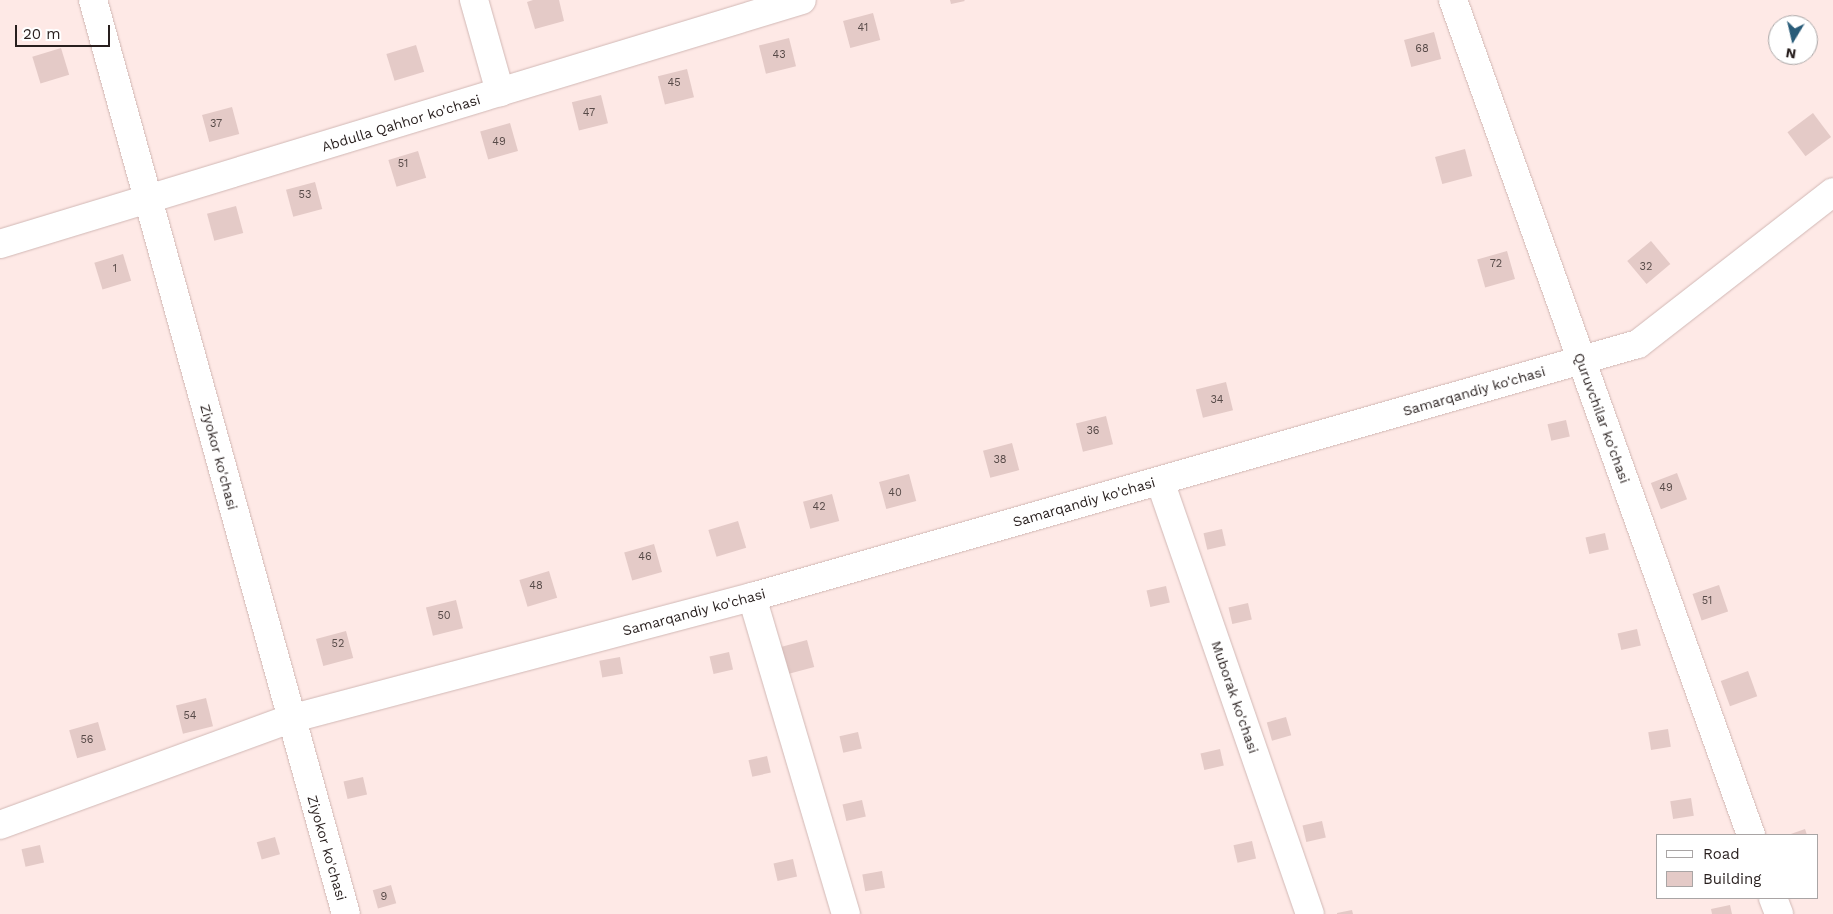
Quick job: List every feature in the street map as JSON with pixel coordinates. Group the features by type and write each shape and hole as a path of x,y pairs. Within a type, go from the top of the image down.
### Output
{"street":[{"name":"Ziyokor ko'chasi","path":"93,0 150,201 290,719 346,914"},
{"path":"474,0 500,92"},
{"name":"Abdulla Qahhor ko'chasi","path":"0,244 150,201 802,0"},
{"name":"Quruvchilar ko'chasi","path":"1453,0 1751,834"},
{"name":"Samarqandiy ko'chasi","path":"0,825 290,719 752,597 1638,344 1833,192"},
{"name":"Muborak ko'chasi","path":"1160,481 1310,914"},
{"path":"752,597 846,914"},
{"path":"1773,899 1779,914"}],"building":[{"path":"533,0 559,0 564,21 535,29 527,2"},
{"path":"950,0 964,0 965,1 951,4"},
{"path":"873,13 880,40 850,48 843,21"},
{"path":"1434,32 1441,59 1411,67 1404,40"},
{"path":"789,38 796,66 766,74 759,45"},
{"path":"416,45 424,72 395,81 386,54"},
{"path":"61,48 69,75 40,84 32,57"},
{"path":"687,69 694,97 665,104 658,76"},
{"path":"601,95 608,123 579,130 572,102"},
{"path":"232,107 239,134 209,142 202,115"},
{"path":"1813,113 1831,137 1805,156 1787,132"},
{"path":"510,123 518,151 488,159 480,132"},
{"path":"1465,149 1472,176 1442,184 1435,157"},
{"path":"418,151 426,178 397,187 388,160"},
{"path":"315,182 322,209 293,217 286,190"},
{"path":"236,206 243,233 214,241 207,214"},
{"path":"1651,241 1670,264 1647,284 1627,261"},
{"path":"1507,251 1515,279 1485,287 1477,260"},
{"path":"123,254 131,281 102,290 94,263"},
{"path":"1226,382 1233,410 1203,418 1196,389"},
{"path":"1106,416 1113,444 1083,452 1076,423"},
{"path":"1566,420 1570,437 1551,441 1547,424"},
{"path":"1012,443 1019,470 990,478 983,451"},
{"path":"1677,473 1687,499 1661,509 1651,483"},
{"path":"909,474 916,501 886,509 879,482"},
{"path":"832,494 839,521 810,529 803,502"},
{"path":"738,521 746,548 717,557 708,530"},
{"path":"1222,529 1226,546 1207,550 1203,533"},
{"path":"1605,533 1609,550 1589,554 1586,537"},
{"path":"654,544 662,572 632,580 624,553"},
{"path":"549,571 557,598 528,607 519,580"},
{"path":"1719,585 1728,611 1702,621 1693,594"},
{"path":"1166,586 1170,603 1150,607 1147,590"},
{"path":"456,600 463,628 433,636 426,607"},
{"path":"1248,603 1252,620 1232,624 1229,607"},
{"path":"1637,629 1641,646 1621,650 1618,633"},
{"path":"346,631 353,658 323,666 316,639"},
{"path":"807,640 814,667 784,675 777,648"},
{"path":"729,652 733,670 714,674 710,656"},
{"path":"620,657 623,674 602,677 599,661"},
{"path":"1748,671 1757,696 1730,706 1721,681"},
{"path":"206,698 213,726 183,734 176,705"},
{"path":"1286,717 1291,735 1272,741 1267,723"},
{"path":"98,722 106,750 77,758 69,730"},
{"path":"1668,729 1671,747 1651,750 1648,732"},
{"path":"858,732 862,749 843,753 839,736"},
{"path":"1220,749 1224,766 1204,770 1201,753"},
{"path":"767,756 771,773 752,777 748,760"},
{"path":"363,777 367,795 348,799 344,781"},
{"path":"1691,798 1694,816 1673,819 1670,801"},
{"path":"862,800 866,817 846,821 843,804"},
{"path":"1322,821 1326,838 1306,842 1303,825"},
{"path":"1805,829 1807,834 1791,834"},
{"path":"275,837 280,854 262,860 257,842"},
{"path":"1252,841 1256,859 1238,863 1233,845"},
{"path":"40,845 44,863 26,867 21,849"},
{"path":"793,859 797,877 778,881 774,863"},
{"path":"882,871 885,888 865,891 862,874"},
{"path":"391,885 396,903 378,909 373,890"},
{"path":"1730,905 1732,914 1712,914 1711,909"},
{"path":"1352,910 1353,914 1337,914 1337,913"}]}
